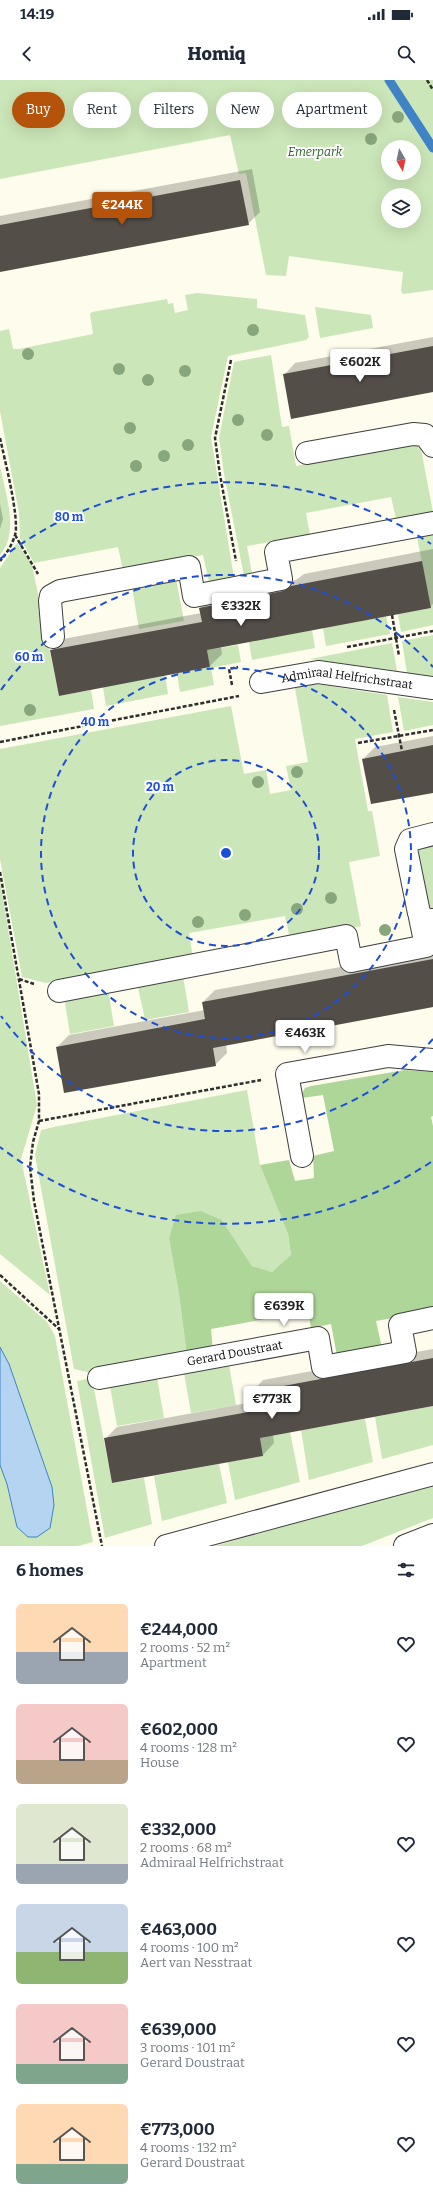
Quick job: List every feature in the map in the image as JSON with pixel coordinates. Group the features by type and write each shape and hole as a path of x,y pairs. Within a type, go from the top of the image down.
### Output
{"street":[{"path":"307,453 413,434 426,435 433,446"},
{"path":"53,637 50,601 52,596 60,591 189,567 194,596 281,579 276,552 433,523"},
{"name":"Admiraal Helfrichstraat","path":"261,682 318,672 433,688"},
{"path":"59,991 346,936 351,961 426,946 427,918 406,849 410,840 433,834"},
{"path":"302,1156 287,1074 388,1056 433,1060"},
{"name":"Gerard Doustraat","path":"98,1378 318,1338 323,1367 398,1354 405,1352 400,1324 433,1318"},
{"path":"166,1546 433,1474"},
{"path":"405,1546 433,1535"}],"path":[{"path":"427,80 433,90"},
{"path":"231,360 215,438 220,475 241,587"},
{"path":"0,438 14,505 15,535 9,550 0,561"},
{"path":"15,535 52,596"},
{"path":"392,615 399,736 402,751"},
{"path":"0,742 252,694 261,682"},
{"path":"358,743 433,730"},
{"path":"0,872 39,1094 39,1121 33,1142 30,1166 34,1201 98,1538 102,1546"},
{"path":"39,1121 287,1074"},
{"path":"0,1275 59,1329"}],"green space":[{"name":"Emerpark","path":"0,80 433,80 433,290 403,294 401,291 403,272 289,256 286,276 266,275 246,173 239,174 230,135 0,179"},
{"path":"197,293 257,299 257,308 305,315 309,337 306,340 228,356 211,437 234,578 209,582 203,555 123,570 118,547 34,563 20,538 19,513 0,411 0,331 9,329 13,349 19,349 93,334 90,314 92,312 167,299 168,304 173,303 175,313 188,310 185,295"},
{"path":"315,307 371,315 373,328 320,338"},
{"path":"271,355 282,427 289,426 296,466 420,444 433,512 396,519 391,497 306,513 310,535 247,546 252,574 244,576 224,474 219,438 234,362"},
{"path":"0,466 10,524 6,546 0,555"},
{"path":"416,532 433,532 433,625 401,632 398,614 431,608"},
{"path":"17,543 32,565 59,696 91,690 94,709 0,726 0,568"},
{"path":"176,579 184,621 139,629 132,587"},
{"path":"386,616 390,634 326,646 323,628"},
{"path":"312,630 315,648 252,660 249,642"},
{"path":"433,635 433,676 407,673 402,641"},
{"path":"392,643 397,671 310,659"},
{"path":"238,645 241,662 211,668 214,685 180,692 177,673 210,667 207,650"},
{"path":"165,675 168,694 106,706 103,687"},
{"path":"316,684 387,695 393,732 355,739 368,811 372,811 380,856 349,862 361,926 290,939 285,916 189,933 193,958 46,983 22,977 0,859 0,749 231,706 244,774 266,770 270,794 291,790 286,766 308,762 295,688"},
{"path":"398,697 433,702 433,725 404,731"},
{"path":"433,843 433,912 426,913 413,846"},
{"path":"0,880 37,1105 21,1159 50,1295 0,1254"},
{"path":"183,976 189,1012 145,1020 137,983"},
{"path":"108,989 114,1026 70,1034 64,997"},
{"path":"405,1070 433,1072 433,1116 431,1117 433,1126 433,1311 376,1321 382,1348 337,1356 331,1324 311,1328 308,1311 211,1329 213,1351 187,1356 179,1294 169,1239 176,1215 200,1211 222,1220 252,1266 272,1272 291,1255 288,1234 260,1165 289,1160 295,1181 314,1178 313,1156 334,1151 323,1095 302,1098 300,1096 305,1088"},
{"path":"247,1090 260,1165 288,1234 291,1256 272,1272 252,1266 222,1220 169,1239 179,1294 187,1356 91,1373 74,1369 35,1155 41,1130"},
{"path":"0,1281 47,1322 55,1336 93,1542 78,1546 0,1546 0,1465 7,1484 52,1487 9,1365 0,1347"},
{"path":"229,1365 236,1405 191,1413 184,1373"},
{"path":"92,1378 112,1483 144,1478 152,1524 105,1538 77,1381"},
{"path":"157,1378 164,1418 117,1426 110,1386"},
{"path":"433,1406 433,1445 382,1459 375,1417"},
{"path":"365,1419 373,1462 309,1480 301,1430"},
{"path":"290,1432 300,1482 235,1500 228,1462 263,1456 260,1438"},
{"path":"219,1464 227,1503 162,1521 154,1476"},
{"path":"433,1484 433,1518 362,1546 215,1546"}],"water":[{"path":"0,1347 9,1364 52,1487 54,1505 50,1528 37,1537 28,1537 17,1527 7,1484 0,1465"}],"building":[{"path":"240,180 249,225 0,272 0,225"},
{"path":"433,346 433,392 291,419 283,374"},
{"path":"422,561 431,608 207,650 210,667 59,696 50,650 202,622 199,608 283,591 291,586"},
{"path":"433,745 433,793 371,804 362,759"},
{"path":"433,959 433,1007 213,1048 216,1066 64,1093 56,1047 205,1019 202,1002"},
{"path":"433,1358 433,1406 260,1438 263,1456 112,1483 104,1438 254,1411 251,1392"}],"waterway":[{"path":"389,80 433,148"}]}
